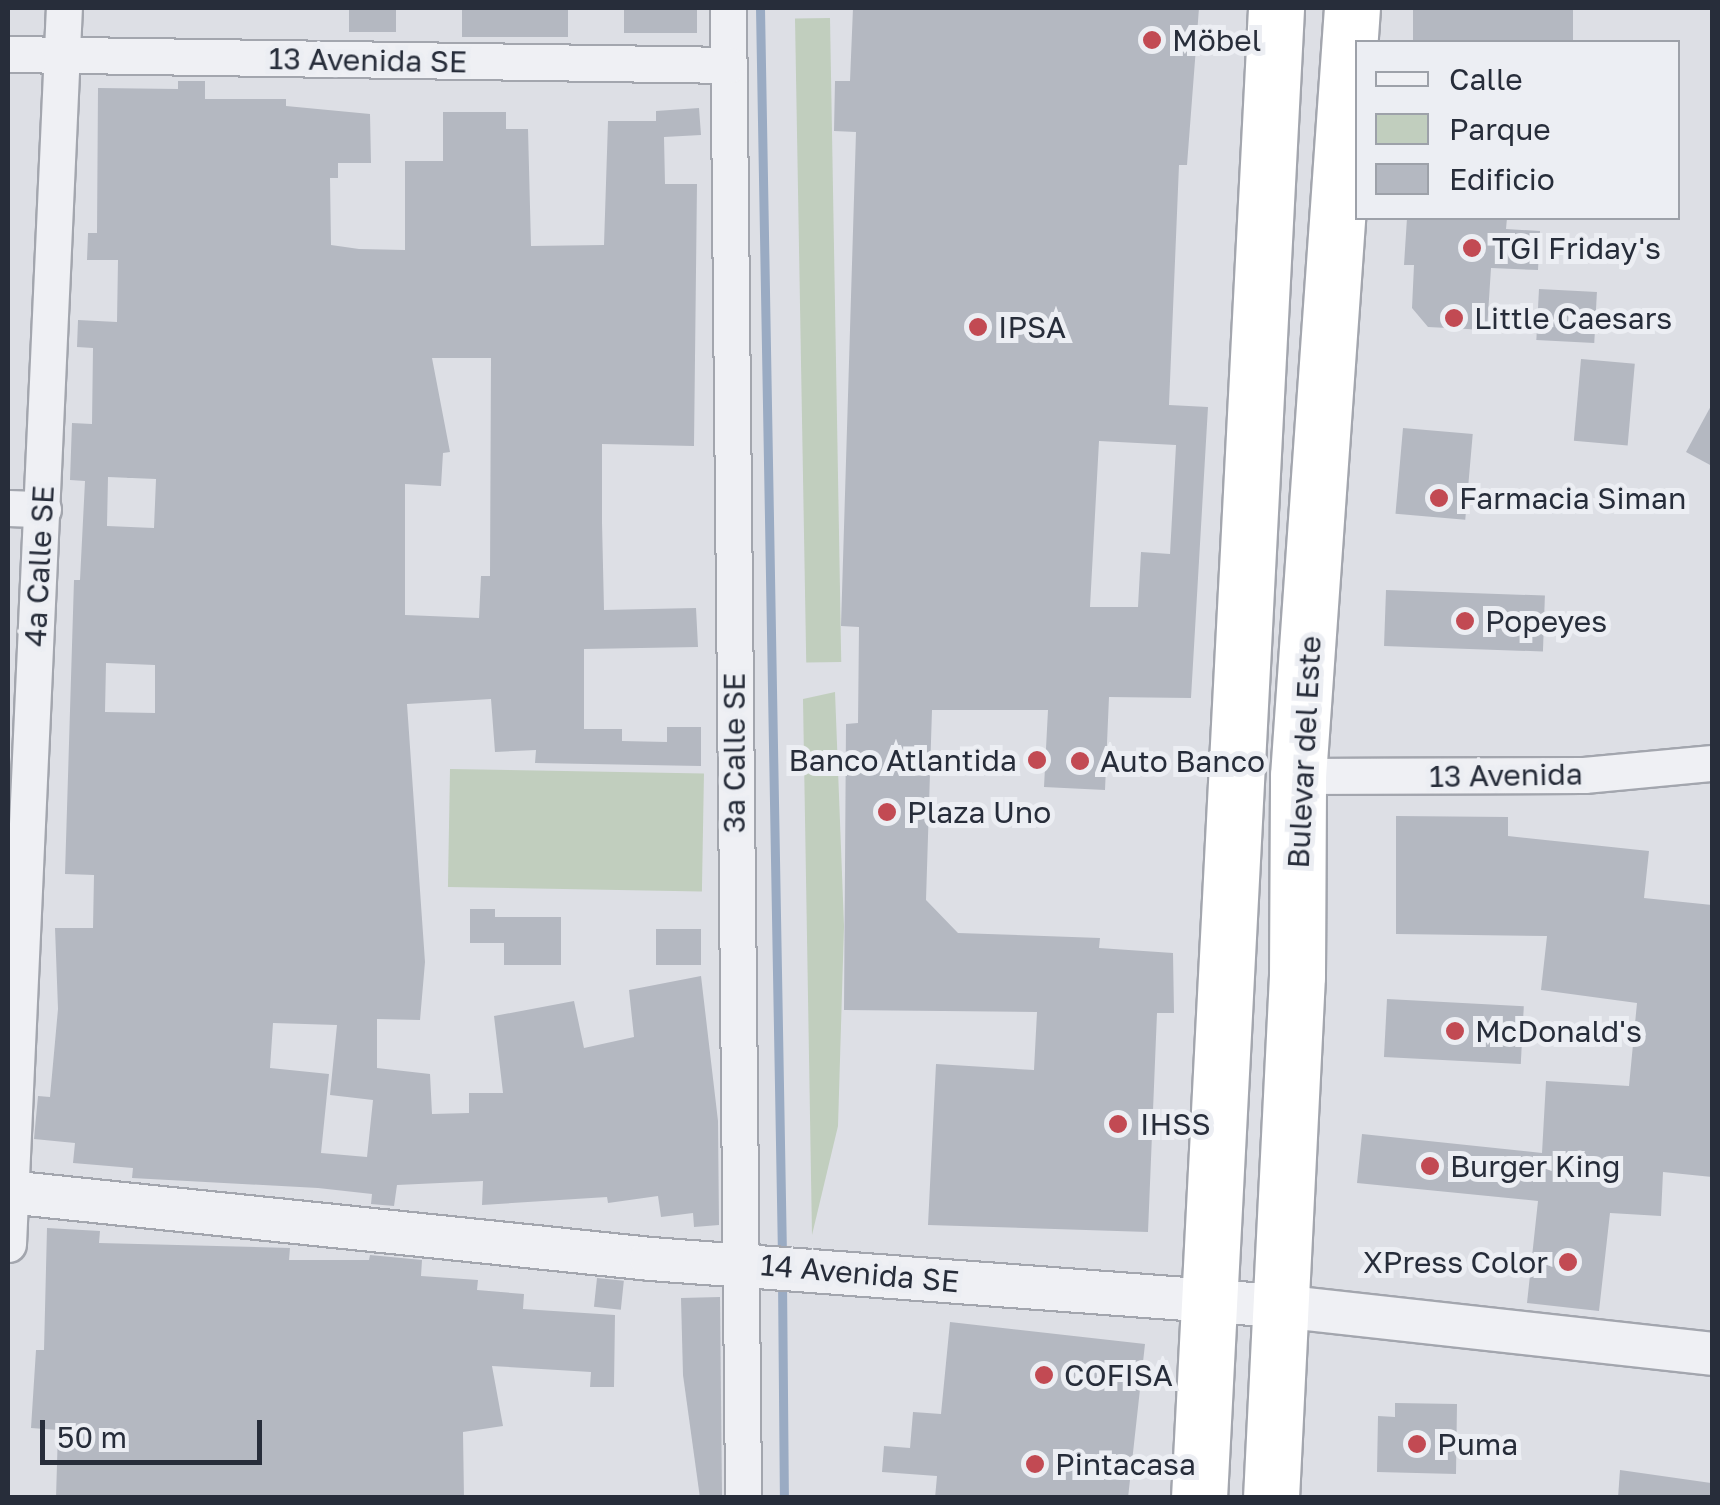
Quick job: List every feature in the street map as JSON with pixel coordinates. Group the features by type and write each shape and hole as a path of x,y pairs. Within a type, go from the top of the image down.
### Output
{"highway":[{"path":"1199,1498 1206,1301 1276,8"},
{"name":"Bulevar del Este","path":"1271,1498 1297,976 1298,776 1352,8"}],"street":[{"name":"4a Calle SE","path":"8,1244 64,8"},
{"name":"3a Calle SE","path":"728,8 743,1498"},
{"name":"13 Avenida SE","path":"8,54 729,64"},
{"path":"8,508 43,509"},
{"name":"13 Avenida","path":"1298,776 1584,775 1712,763"},
{"name":"14 Avenida SE","path":"8,1192 738,1264 1279,1306 1712,1354"}],"green space":[{"path":"830,18 841,662 806,663 795,19"},
{"path":"835,692 844,926 838,1126 812,1235 803,699"},
{"path":"450,769 704,773 702,891 448,887"}],"building":[{"path":"349,8 396,8 396,32 349,32"},
{"path":"462,8 568,8 568,37 462,37"},
{"path":"624,8 697,8 697,33 624,33"},
{"path":"853,8 1199,8 1187,165 1179,165 1169,405 1208,407 1191,698 1109,697 1105,790 1044,787 1048,710 932,710 926,900 958,933 1100,938 1099,948 1173,953 1174,1013 1157,1013 1148,1232 928,1225 936,1064 1034,1070 1037,1012 844,1010 846,724 858,723 859,627 841,626 856,132 834,131 835,81 850,81","holes":["1099,441 1176,445 1170,554 1141,552 1138,607 1090,607"]},
{"path":"1413,8 1573,8 1573,40 1413,40"},
{"path":"178,81 205,81 205,99 286,99 286,106 370,114 371,163 338,163 338,178 330,178 331,245 359,249 405,250 405,161 443,161 443,112 506,112 506,129 528,129 531,246 604,245 608,121 656,121 656,111 699,108 701,135 664,137 665,184 697,184 694,446 602,444 604,610 696,608 698,647 584,649 584,729 622,729 622,741 667,742 667,727 701,727 701,766 535,763 536,750 495,752 491,699 407,704 425,962 420,1020 377,1019 377,1068 430,1074 432,1114 469,1113 469,1093 503,1093 494,1016 574,1001 584,1048 634,1037 629,990 701,976 718,1121 719,1225 694,1227 693,1213 661,1217 658,1196 608,1203 607,1197 482,1205 483,1181 397,1185 394,1206 371,1204 372,1194 318,1188 132,1178 133,1168 73,1163 75,1143 34,1139 38,1096 50,1097 58,1009 55,928 93,928 94,875 65,874 74,580 80,580 85,481 70,480 72,423 92,424 93,348 77,347 78,320 117,322 118,260 87,260 88,233 97,233 98,88 178,89","holes":["432,358 491,358 490,576 481,576 479,618 405,615 405,484 441,486 443,453 450,452","108,477 156,479 154,528 107,526","106,663 155,665 155,713 105,712","273,1023 337,1025 330,1095 373,1100 367,1157 321,1153 329,1074 270,1068"]},
{"path":"1407,220 1507,220 1506,229 1540,231 1538,270 1491,268 1487,330 1428,327 1412,308 1414,265 1404,265"},
{"path":"1539,289 1597,292 1594,343 1536,340"},
{"path":"1581,359 1635,364 1628,445 1574,441"},
{"path":"1712,404 1712,466 1686,452"},
{"path":"1403,428 1473,434 1465,520 1396,514"},
{"name":"Popeyes","path":"1386,590 1545,596 1543,652 1384,646"},
{"path":"1396,816 1508,817 1508,836 1649,851 1644,898 1712,905 1712,1177 1663,1172 1661,1216 1610,1213 1599,1311 1527,1303 1538,1201 1357,1183 1362,1134 1542,1153 1546,1081 1629,1086 1637,1003 1541,990 1547,936 1396,934"},
{"path":"470,909 495,909 495,917 561,917 561,965 504,965 504,943 470,943"},
{"path":"656,929 701,929 701,965 656,965"},
{"name":"McDonald's","path":"1387,999 1524,1006 1521,1064 1384,1057"},
{"path":"47,1228 100,1231 99,1243 290,1248 289,1260 369,1260 370,1255 422,1260 421,1276 478,1280 477,1290 524,1294 523,1309 615,1315 614,1387 590,1387 591,1372 492,1366 503,1426 463,1432 464,1498 56,1498 58,1430 31,1428 36,1350 44,1350"},
{"path":"597,1278 624,1281 621,1310 594,1307"},
{"path":"720,1297 722,1498 700,1498 683,1375 681,1298"},
{"path":"950,1322 1145,1344 1128,1498 935,1498 937,1476 882,1472 884,1446 910,1448 913,1412 941,1414"},
{"name":"Puma","path":"1395,1403 1457,1404 1456,1474 1377,1472 1378,1416 1395,1417"},
{"path":"1620,1470 1711,1483 1710,1498 1618,1498"}],"waterway":[{"path":"760,8 782,1258"},
{"path":"782,1279 784,1498"}],"place":[{"name":"Möbel","path":"1152,40"},
{"name":"TGI Friday's","path":"1472,248"},
{"name":"Little Caesars","path":"1454,318"},
{"name":"IPSA","path":"978,327"},
{"name":"Farmacia Siman","path":"1439,498"},
{"name":"Popeyes","path":"1465,621"},
{"name":"Banco Atlantida","path":"1037,760"},
{"name":"Auto Banco","path":"1080,761"},
{"name":"Plaza Uno","path":"887,812"},
{"name":"McDonald's","path":"1455,1031"},
{"name":"IHSS","path":"1118,1124"},
{"name":"Burger King","path":"1430,1166"},
{"name":"XPress Color","path":"1568,1262"},
{"name":"COFISA","path":"1044,1375"},
{"name":"Puma","path":"1417,1444"},
{"name":"Pintacasa","path":"1035,1464"}]}
